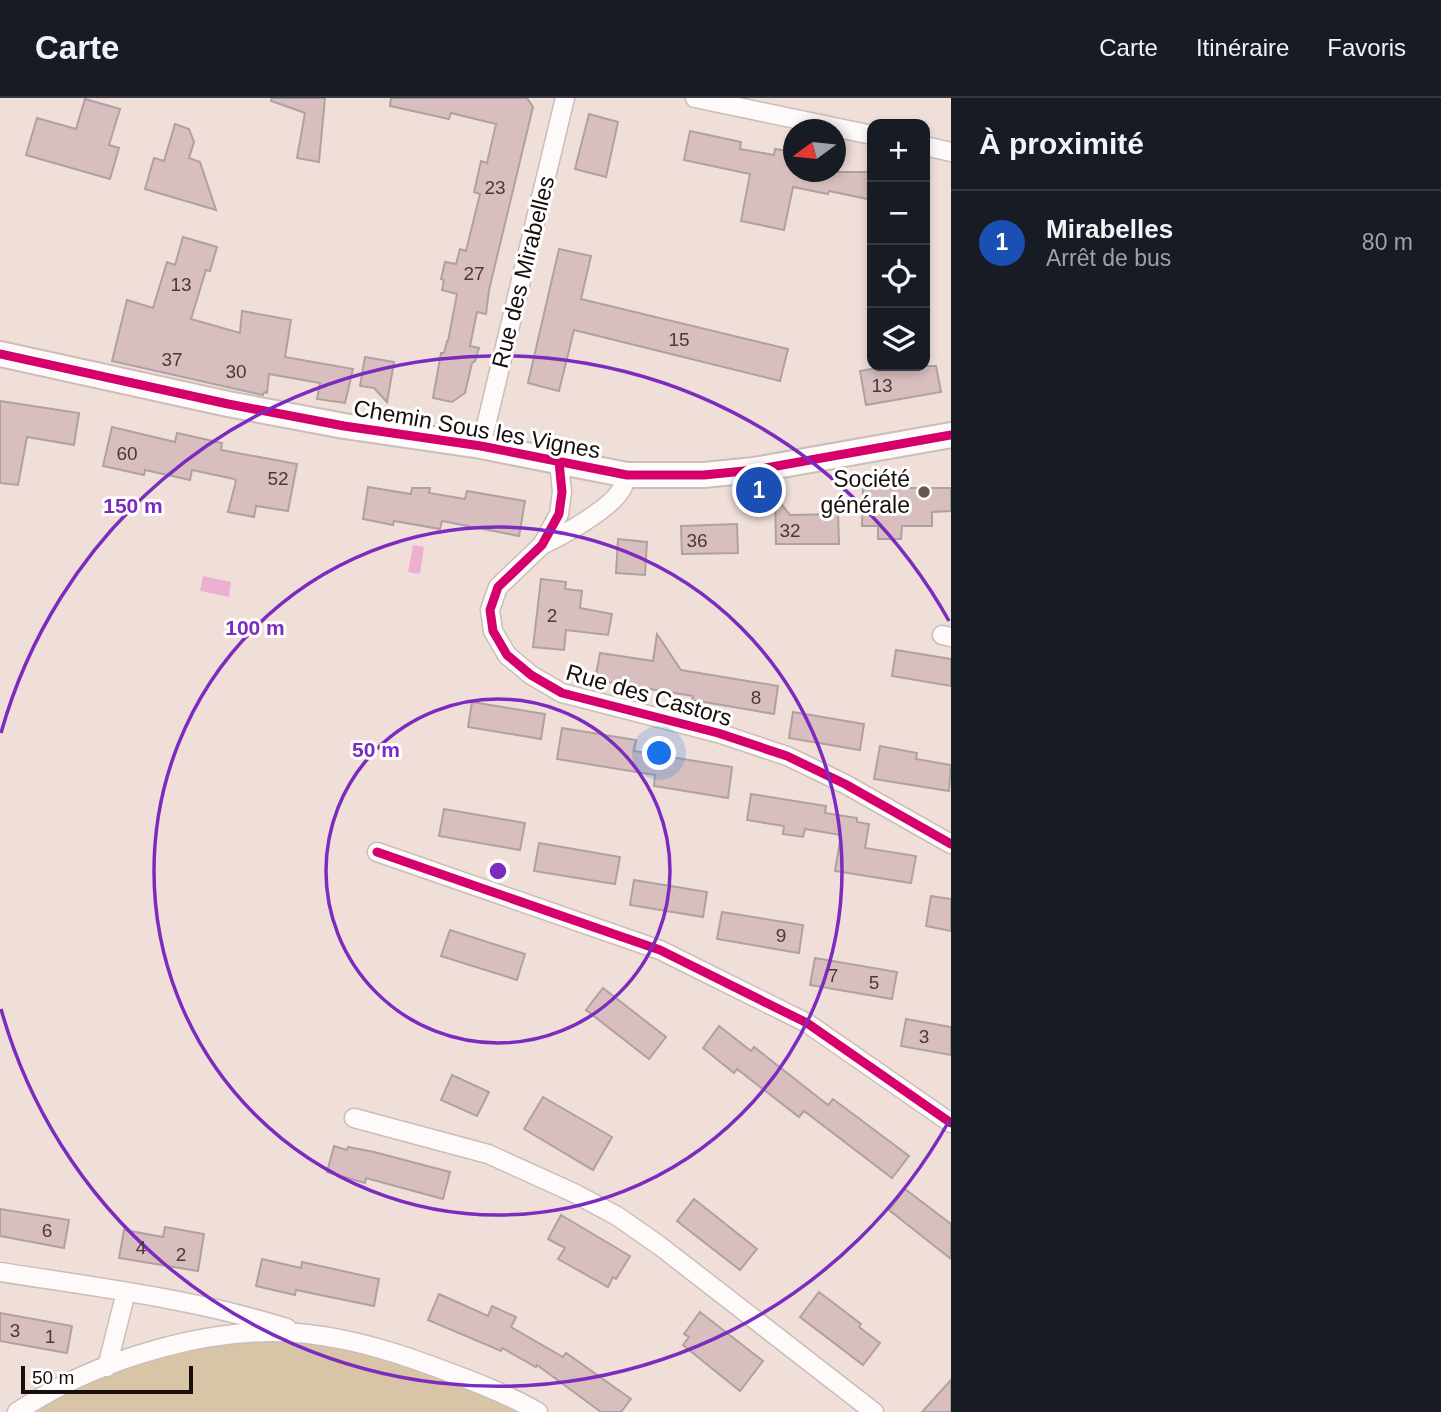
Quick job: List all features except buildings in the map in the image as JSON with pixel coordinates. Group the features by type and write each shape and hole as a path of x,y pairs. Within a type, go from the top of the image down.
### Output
{"street":[{"name":"Rue des Mirabelles","path":"481,446 565,98"},
{"path":"695,98 867,134"},
{"path":"930,147 951,152"},
{"name":"Chemin Sous les Vignes","path":"0,354 344,426 481,446 627,475 704,475 754,470 951,435"},
{"name":"Rue des Castors","path":"559,462 562,492 559,514 542,545 498,587 490,610 493,631 507,655 531,675 562,693 718,733 787,756 950,840"},
{"name":"Rue des Castors","path":"542,545 567,534 606,505 620,493 627,475"},
{"path":"377,852 660,950 807,1023 951,1123"},
{"path":"355,1118 488,1154 617,1216 671,1254 874,1412"},
{"path":"0,1272 248,1315 307,1334 394,1351 486,1387 538,1412"},
{"path":"107,1367 126,1292"},
{"path":"17,1412 41,1395 152,1350 199,1338 253,1333 307,1334"}],"shaded area":[{"path":"413,545 424,547 420,574 408,572"},
{"path":"203,576 231,582 229,597 200,591"},
{"path":"253,1333 394,1351 538,1412 17,1412 107,1367"}],"cycle path":[{"path":"0,354 228,404 344,426 481,446 627,475 704,475 754,470 951,435"},
{"path":"559,462 562,492 559,514 542,545 498,587 490,610 493,631 507,655 531,675 562,693 718,733 787,756 845,784 951,844"},
{"path":"377,852 660,950 807,1023 951,1123"}],"place":[{"name":"Mirabelles","path":"759,490"},
{"name":"Société générale","path":"924,492"}]}
